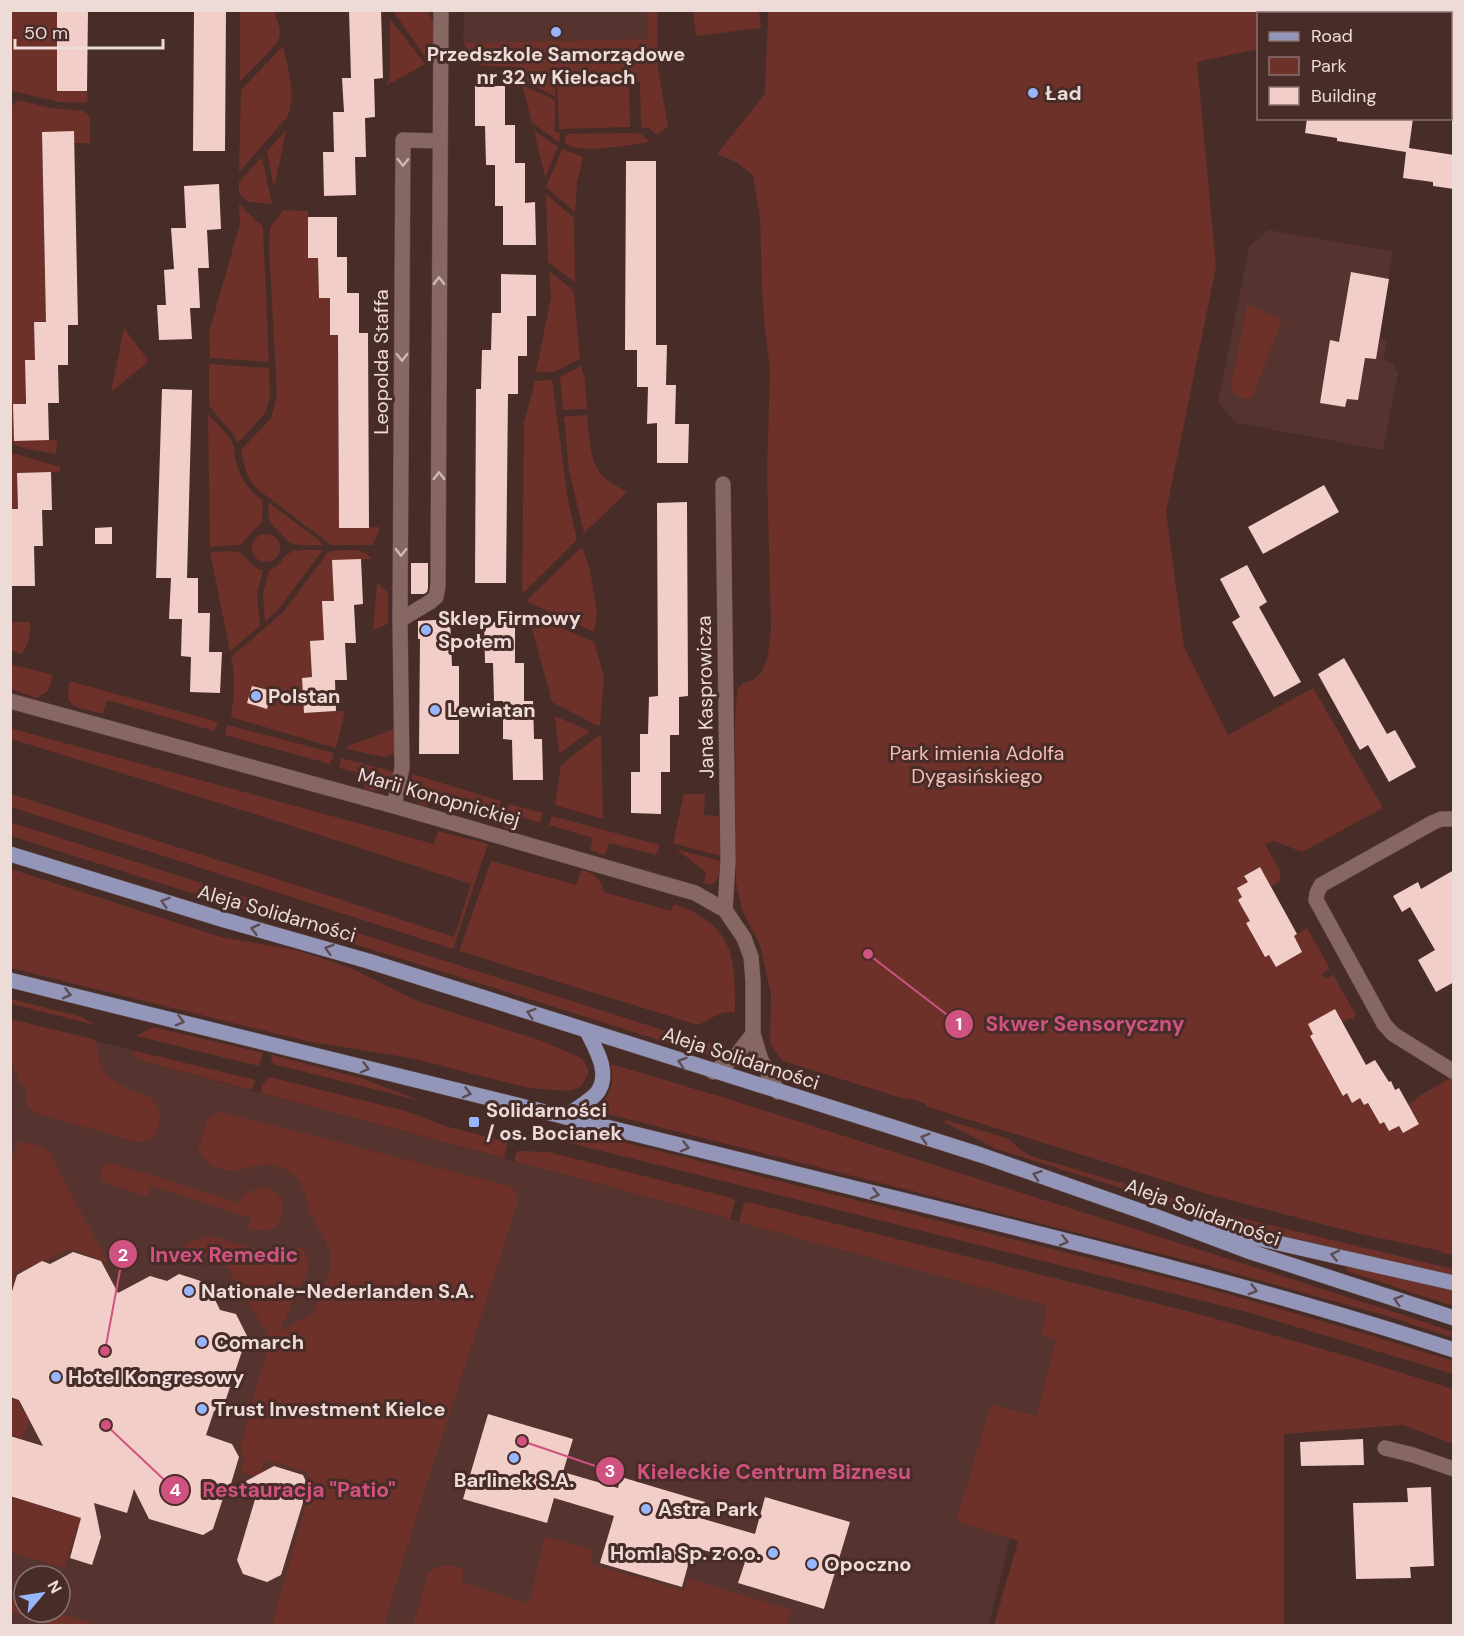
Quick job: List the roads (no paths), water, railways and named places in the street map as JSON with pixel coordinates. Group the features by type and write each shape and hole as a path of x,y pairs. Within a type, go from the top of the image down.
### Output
{"main road":[{"name":"Aleja Solidarności","path":"10,854 210,916 368,961 981,1155 1248,1251 1454,1318"},
{"path":"10,980 1200,1275 1454,1350"},
{"path":"565,1117 600,1090 603,1076 601,1062 586,1031"},
{"path":"1152,1215 1245,1234 1454,1283"}],"street":[{"path":"400,620 436,597 438,586 441,10"},
{"name":"Leopolda Staffa","path":"394,806 402,768 400,620 403,140 440,141"},
{"name":"Jana Kasprowicza","path":"723,483 728,861 725,910"},
{"name":"Marii Konopnickiej","path":"10,700 394,806 695,893 725,910 744,938 751,957 753,1034 761,1060 778,1092"},
{"path":"1454,819 1440,819 1321,885 1316,900 1384,1024 1393,1034 1454,1072"},
{"path":"713,1072 735,1057 753,1034"},
{"path":"1385,1448 1454,1469"}],"place":[{"name":"Przedszkole Samorządowe nr 32 w Kielcach","path":"556,32"},
{"name":"Ład","path":"1033,93"},
{"name":"Sklep Firmowy Społem","path":"426,630"},
{"name":"Polstan","path":"256,696"},
{"name":"Lewiatan","path":"435,710"},
{"name":"Skwer Sensoryczny","path":"868,954"},
{"name":"Solidarności / os. Bocianek","path":"474,1122"},
{"name":"Nationale-Nederlanden S.A.","path":"189,1291"},
{"name":"Comarch","path":"202,1342"},
{"name":"Invex Remedic","path":"105,1351"},
{"name":"Hotel Kongresowy","path":"56,1377"},
{"name":"Trust Investment Kielce","path":"202,1409"},
{"name":"Restauracja \"Patio\"","path":"106,1425"},
{"name":"Kieleckie Centrum Biznesu","path":"522,1441"},
{"name":"Barlinek S.A.","path":"514,1458"},
{"name":"Astra Park","path":"646,1509"},
{"name":"Homla Sp. z o.o.","path":"773,1553"},
{"name":"Opoczno","path":"812,1564"}],"park label":[{"name":"Park imienia Adolfa Dygasińskiego","path":"977,764"}]}
